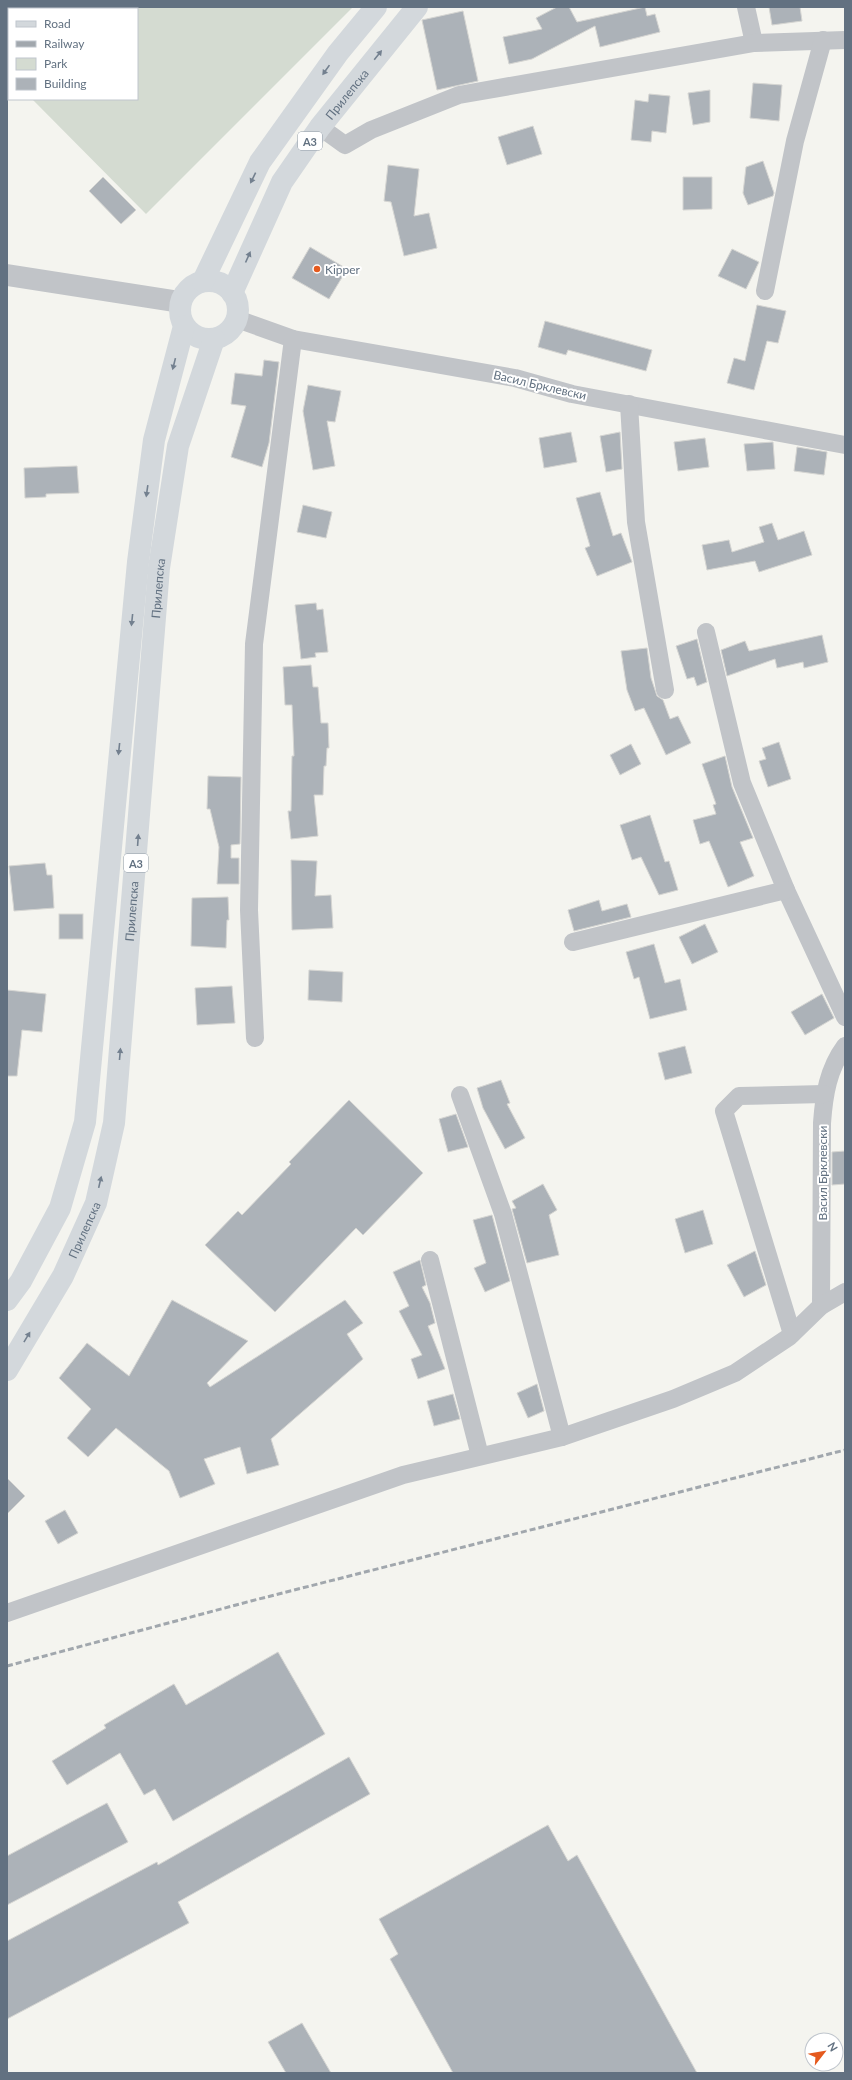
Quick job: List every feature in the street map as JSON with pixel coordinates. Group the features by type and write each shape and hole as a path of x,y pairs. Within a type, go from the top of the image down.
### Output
{"main road":[{"name":"A3","path":"184,326 180,314 180,302 189,289 203,281 260,162 338,53 376,7"},
{"name":"Прилепска","path":"232,293 282,182 320,127 416,7"},
{"path":"184,326 197,337 214,339 228,332 237,319 236,301 232,293 219,283 203,281"},
{"name":"Прилепска","path":"7,1300 21,1281 60,1208 85,1122 138,562 154,440 184,326"},
{"name":"Прилепска","path":"7,1370 63,1276 96,1203 114,1122 159,568 178,446 214,339"}],"street":[{"path":"746,7 754,43"},
{"path":"766,291 795,141 823,40"},
{"path":"320,127 345,145 371,130 459,95 754,43 845,40"},
{"path":"7,275 180,302"},
{"name":"Васил Брклевски","path":"237,319 292,339 515,378 572,394 845,445"},
{"path":"255,1038 249,910 254,644 292,339"},
{"path":"629,404 636,522 665,690"},
{"path":"706,632 742,783 786,890 845,1017"},
{"path":"574,942 786,890"},
{"name":"Васил Брклевски","path":"821,1306 822,1123 824,1094 834,1060 845,1046"},
{"path":"792,1334 724,1111 739,1096 824,1094"},
{"path":"460,1095 502,1214 562,1437"},
{"path":"430,1260 480,1456"},
{"path":"7,1613 403,1475 562,1437 673,1399 735,1373 792,1334 821,1306 845,1292"}],"green space":[{"path":"353,7 146,214 33,100 138,100 138,8 94,8"}],"building":[{"path":"557,7 569,7 577,22 645,7 647,16 655,14 660,32 600,47 595,26 532,59 509,64 503,37 542,29 536,18"},
{"path":"769,7 800,7 802,21 772,25"},
{"path":"463,11 478,81 437,90 422,20"},
{"path":"753,83 782,85 779,121 750,118"},
{"path":"710,90 710,122 693,125 688,93"},
{"path":"649,94 670,96 666,133 652,131 651,142 631,140 635,100 648,102"},
{"path":"533,126 542,154 507,165 498,137"},
{"path":"763,161 774,193 773,196 748,205 743,193 746,167"},
{"path":"388,165 419,169 414,216 429,213 437,248 404,256 391,202 384,201"},
{"path":"103,177 136,210 121,224 89,191"},
{"path":"683,177 712,177 712,209 683,210"},
{"path":"310,247 347,269 329,299 292,278"},
{"path":"732,249 759,262 746,289 718,276"},
{"path":"757,305 786,311 778,343 767,341 754,390 727,383 734,358 745,361"},
{"path":"545,321 652,350 646,371 568,350 566,355 538,347"},
{"path":"264,360 279,362 269,443 262,467 231,457 246,406 231,404 235,373 262,376"},
{"path":"308,385 341,391 335,422 327,421 335,466 313,470 303,411"},
{"path":"571,432 577,462 544,468 539,438"},
{"path":"620,432 622,469 606,472 600,436"},
{"path":"705,438 709,467 678,471 674,442"},
{"path":"773,442 775,469 747,471 744,444"},
{"path":"797,447 827,452 824,475 794,471"},
{"path":"77,466 79,493 46,494 46,497 25,498 24,468"},
{"path":"600,492 613,536 621,533 632,562 597,576 585,548 590,546 576,498"},
{"path":"303,505 332,512 326,538 297,532"},
{"path":"772,523 778,540 804,531 812,555 759,572 755,561 707,570 702,545 729,540 732,552 764,542 759,527"},
{"path":"316,603 317,610 323,609 328,652 315,653 316,657 301,659 295,605"},
{"path":"822,635 828,662 804,668 803,662 777,668 775,659 727,676 721,650 745,641 749,651"},
{"path":"697,639 707,682 697,686 694,677 687,679 676,646"},
{"path":"647,648 651,678 657,696 663,700 670,719 678,716 691,743 666,755 644,708 635,711 627,690 621,651"},
{"path":"311,665 313,687 318,687 321,723 328,723 329,748 327,748 326,766 324,766 323,795 314,795 318,836 291,839 288,811 291,811 292,756 294,756 292,705 285,705 283,667"},
{"path":"779,742 791,779 768,787 759,761 766,759 762,748"},
{"path":"631,744 641,764 620,775 610,755"},
{"path":"725,756 732,787 753,838 740,842 754,876 728,887 709,841 700,844 693,820 716,814 713,805 716,804 702,764"},
{"path":"208,776 241,777 240,844 231,845 231,858 239,858 239,884 217,884 219,847 210,809 207,809"},
{"path":"650,815 665,862 669,861 678,890 659,895 641,857 632,860 620,825"},
{"path":"291,860 317,861 315,896 331,895 333,928 292,930"},
{"path":"45,863 47,875 52,875 54,908 14,911 9,866"},
{"path":"228,897 229,920 227,920 226,948 191,946 192,898"},
{"path":"599,900 602,911 627,904 631,917 574,931 568,910"},
{"path":"59,914 83,914 83,939 59,939"},
{"path":"705,924 718,952 692,964 679,937"},
{"path":"654,944 665,983 680,979 687,1010 650,1019 639,977 634,979 626,952"},
{"path":"309,970 343,972 342,1002 308,1000"},
{"path":"232,986 235,1023 197,1025 195,988"},
{"path":"7,990 46,994 42,1032 22,1030 17,1076 7,1076"},
{"path":"822,994 834,1018 805,1035 791,1012"},
{"path":"685,1046 692,1073 665,1080 658,1053"},
{"path":"501,1080 510,1103 507,1104 525,1138 505,1149 483,1108 477,1088"},
{"path":"349,1100 423,1173 363,1235 356,1228 275,1312 205,1245 238,1211 242,1215 291,1164 289,1162"},
{"path":"456,1114 468,1147 448,1152 439,1119"},
{"path":"845,1151 845,1184 832,1185 832,1152"},
{"path":"543,1184 557,1210 549,1215 559,1255 527,1263 512,1209 516,1208 512,1201"},
{"path":"703,1210 713,1244 685,1253 675,1219"},
{"path":"492,1215 510,1281 485,1292 474,1268 486,1263 473,1220"},
{"path":"755,1251 766,1285 744,1297 727,1265"},
{"path":"420,1260 426,1285 422,1287 430,1303 435,1323 428,1326 445,1369 418,1379 411,1359 422,1355 399,1311 409,1306 393,1272"},
{"path":"172,1300 248,1341 207,1383 210,1387 345,1300 363,1323 347,1334 363,1359 271,1439 279,1465 247,1474 240,1447 204,1459 215,1484 180,1498 169,1471 116,1428 88,1457 67,1438 91,1409 59,1378 87,1343 129,1376"},
{"path":"537,1384 544,1411 528,1418 517,1393"},
{"path":"453,1394 460,1419 434,1426 427,1401"},
{"path":"7,1478 25,1496 7,1514"},
{"path":"65,1510 78,1533 58,1544 45,1521"},
{"path":"278,1652 325,1734 173,1821 155,1789 144,1795 120,1753 67,1785 52,1761 106,1728 104,1725 174,1684 186,1705"},
{"path":"349,1757 370,1794 178,1902 189,1923 7,2019 7,1941 157,1862 158,1865"},
{"path":"107,1803 128,1842 7,1905 7,1856"},
{"path":"548,1825 568,1861 577,1855 697,2073 453,2073 390,1959 398,1954 379,1919"},
{"path":"302,2023 331,2073 286,2073 268,2042"}],"railway":[{"path":"7,1666 251,1601 845,1450"}],"place":[{"name":"Kipper","path":"317,269"}]}
